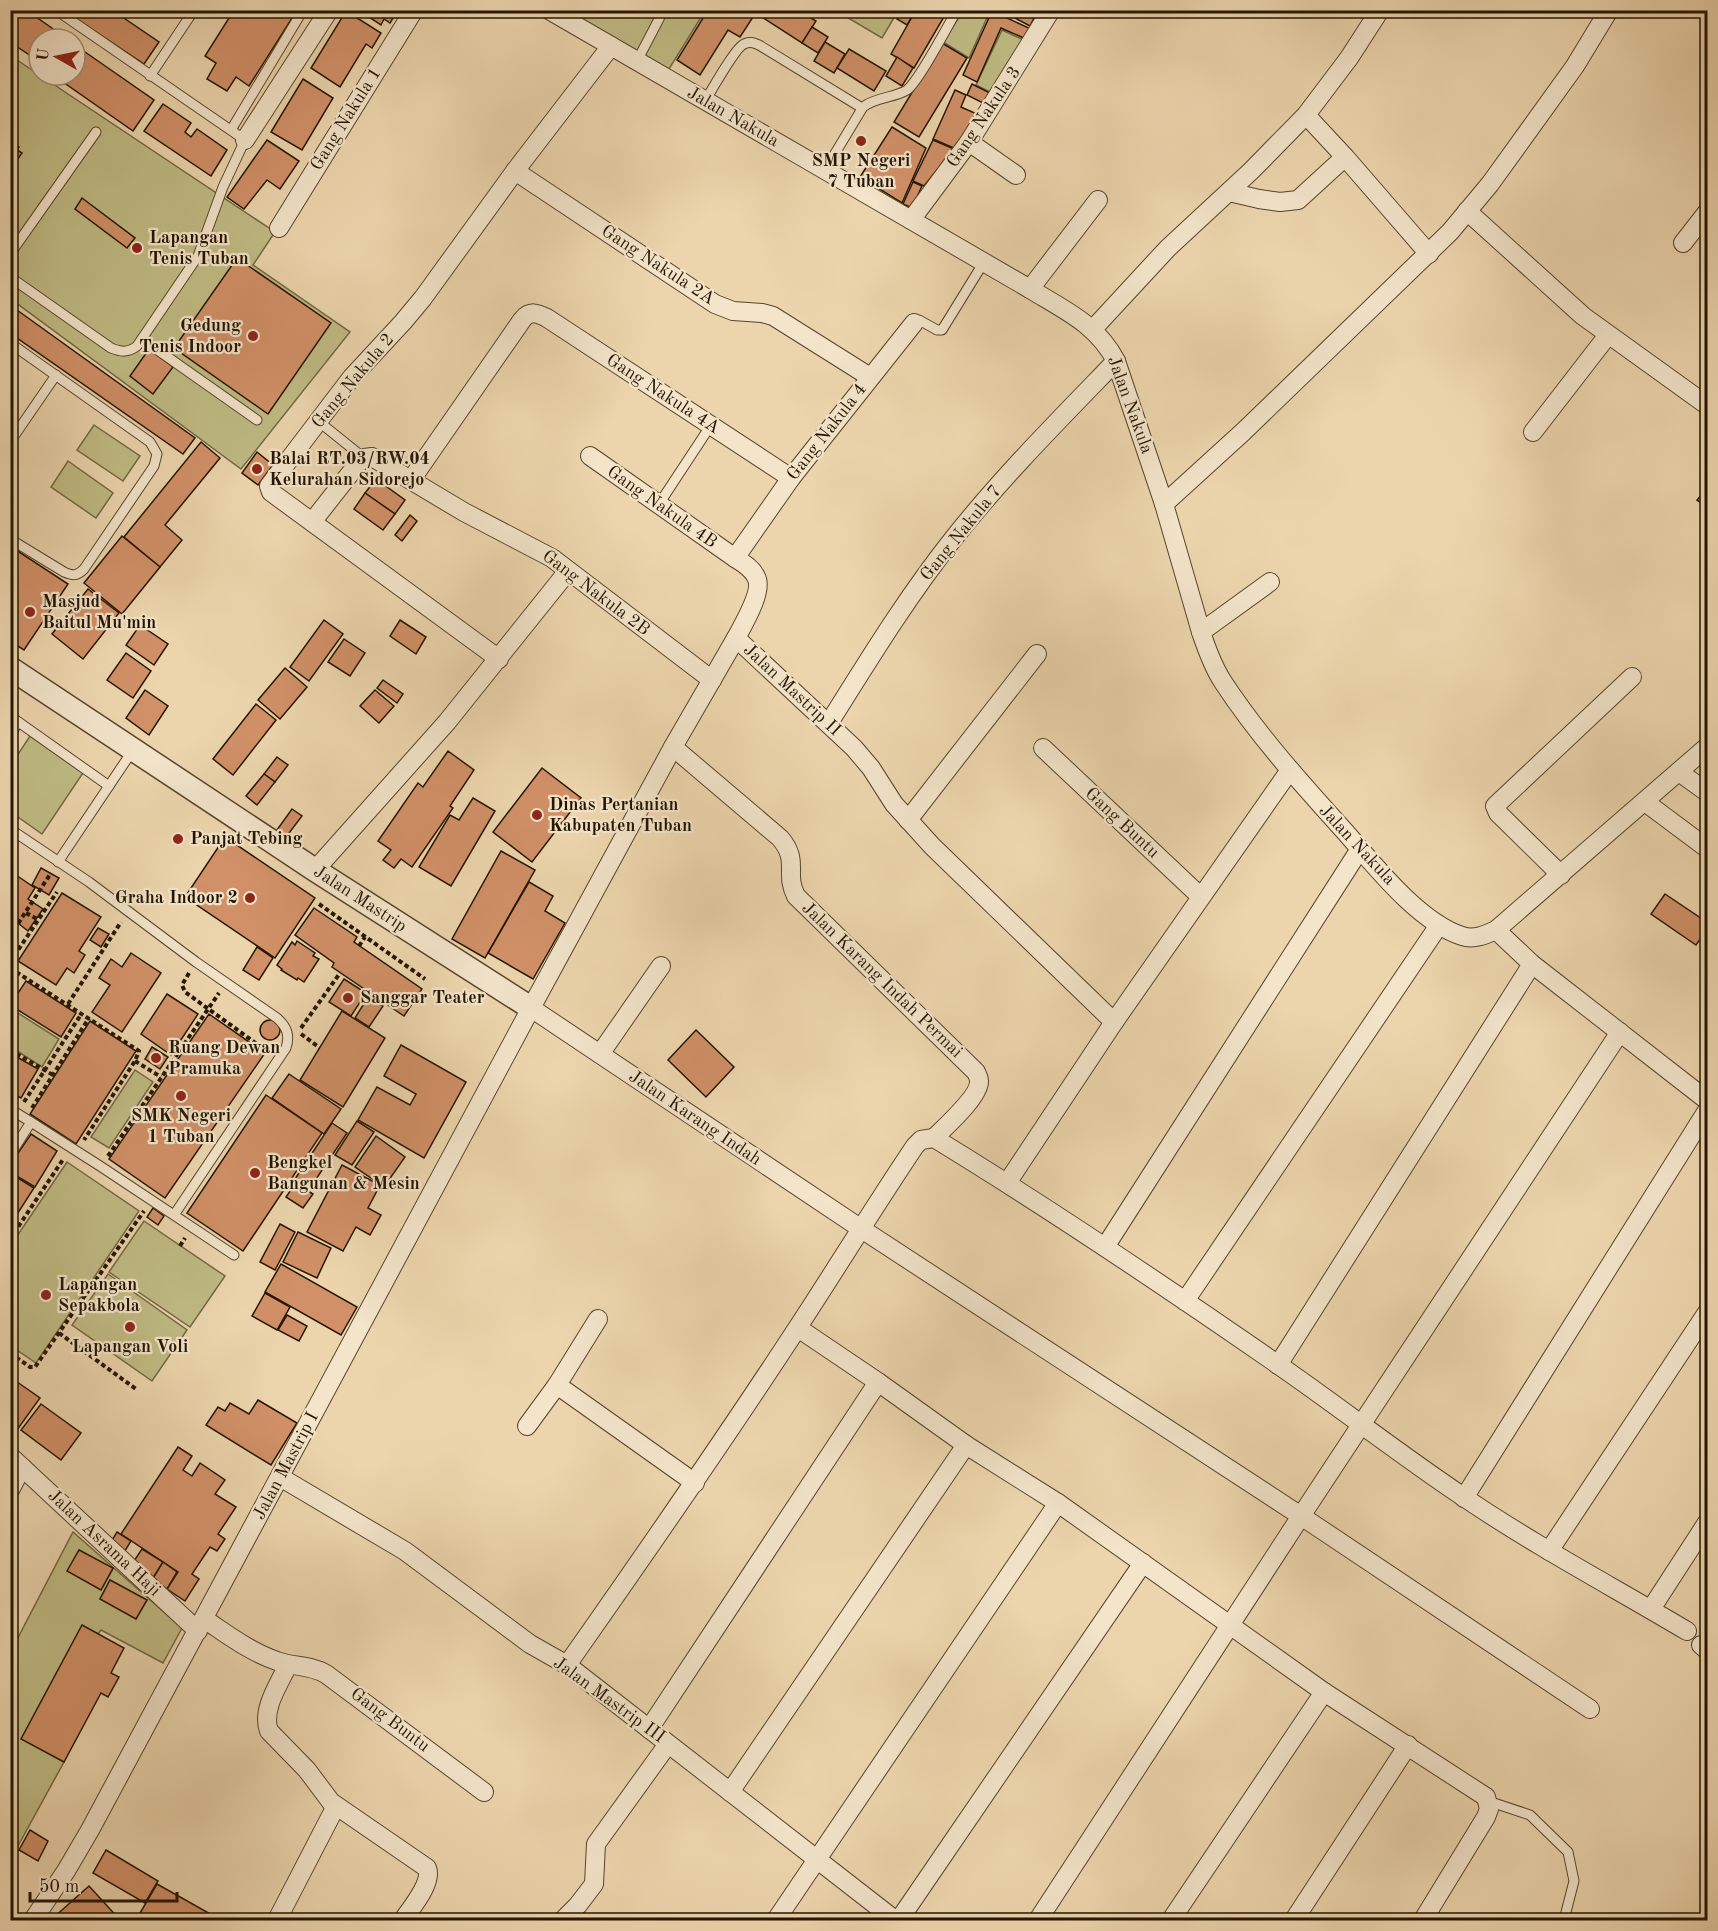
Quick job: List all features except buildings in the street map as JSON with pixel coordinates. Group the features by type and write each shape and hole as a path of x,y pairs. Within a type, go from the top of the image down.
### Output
{"street":[{"path":"238,135 329,10"},
{"name":"Gang Nakula 1","path":"279,228 414,10"},
{"name":"Jalan Nakula","path":"549,10 984,262 1093,329 1104,340 1116,361 1164,504 1201,632 1222,680 1290,770 1410,902 1439,925 1457,934 1471,938 1496,930"},
{"name":"Gang Nakula 3","path":"911,220 969,142 1052,10"},
{"path":"1093,329 1168,248 1306,116 1380,10"},
{"path":"1164,504 1243,432 1407,272 1429,254 1490,184 1575,66 1609,10"},
{"name":"Gang Nakula 2","path":"499,659 271,492 269,486 356,372 423,298 514,171 611,46"},
{"path":"1306,116 1345,157 1429,254"},
{"path":"969,142 1016,175"},
{"path":"1228,192 1259,200 1280,202 1298,200 1345,157"},
{"name":"Gang Nakula 2A","path":"514,171 715,304 733,311 773,316 870,377"},
{"path":"1030,289 1098,200"},
{"path":"1467,211 1583,316 1707,406"},
{"path":"1683,243 1707,212"},
{"name":"Gang Nakula 4A","path":"411,480 529,313 547,318 792,478"},
{"name":"Gang Nakula 4","path":"735,558 792,478 915,323"},
{"path":"1533,432 1608,336"},
{"name":"Gang Nakula 7","path":"829,723 899,614 953,539 1041,439 1116,361"},
{"name":"Gang Nakula 4B","path":"590,456 735,558"},
{"path":"312,522 355,466 364,458"},
{"name":"Gang Nakula 2B","path":"364,458 378,460 464,512 539,550 712,681"},
{"path":"735,558 751,570 759,583 754,602 736,638"},
{"path":"315,870 424,749 568,571"},
{"path":"1201,632 1270,582"},
{"name":"Jalan Mastrip II","path":"531,1008 673,747 736,638 829,723 865,760 894,804 932,846 1114,1022"},
{"path":"908,820 1037,654"},
{"name":"Jalan Mastrip","path":"10,668 315,870 531,1008"},
{"path":"1562,875 1498,813 1495,806 1632,677"},
{"path":"1707,746 1562,875 1496,930 1533,964 1707,1101"},
{"name":"Jalan Karang Indah Permai","path":"567,1665 694,1483 798,1328 860,1228 915,1146 921,1140 934,1138 972,1097 979,1083 976,1071 796,896 792,888 790,852 780,838 673,747"},
{"name":"Gang Buntu","path":"1043,748 1202,897"},
{"path":"1007,1183 1114,1022 1290,770"},
{"path":"1679,772 1707,793"},
{"path":"1645,802 1707,849"},
{"path":"1105,1247 1360,849"},
{"path":"1185,1301 1439,925"},
{"path":"1278,1365 1533,964"},
{"path":"600,1054 661,966"},
{"name":"Jalan Karang Indah","path":"531,1008 860,1228 1301,1516 1590,1709"},
{"name":"Jalan Mastrip I","path":"33,1920 80,1849 531,1008"},
{"path":"1038,1920 1620,1032"},
{"path":"1464,1498 1707,1109"},
{"path":"934,1138 1007,1183 1185,1301 1464,1498 1614,1590 1687,1631"},
{"path":"1549,1551 1707,1311"},
{"path":"527,1426 557,1385 598,1319"},
{"path":"798,1328 966,1445 1058,1503 1324,1692 1486,1797 1488,1801 1486,1817 1423,1920"},
{"path":"649,1730 878,1382"},
{"path":"557,1385 694,1483"},
{"path":"730,1792 966,1445"},
{"path":"10,1490 16,1461"},
{"name":"Jalan Asrama Haji","path":"16,1461 201,1625 288,1665"},
{"name":"Jalan Mastrip III","path":"280,1477 405,1551 530,1644 567,1665 897,1920"},
{"path":"776,1920 1058,1503"},
{"path":"1650,1609 1707,1521"},
{"path":"897,1920 1143,1563"},
{"path":"288,1665 270,1706 267,1726 273,1737 308,1770 324,1794 336,1806 426,1868 428,1881 403,1920"},
{"name":"Gang Buntu","path":"288,1665 314,1668 326,1674 484,1792"},
{"path":"1171,1920 1324,1692"},
{"path":"563,1920 594,1884 596,1844 668,1744"},
{"path":"1294,1920 1408,1745"},
{"path":"277,1920 336,1806"}],"lane":[{"path":"56,10 238,135"},
{"path":"150,76 194,10"},
{"path":"10,277 111,348 125,352 132,350 142,339 198,256 224,187 238,135 303,10"},
{"path":"637,61 662,10"},
{"path":"825,170 862,108 911,86 957,10"},
{"path":"705,101 737,51 745,43 751,42 862,108"},
{"path":"10,254 96,132"},
{"name":"Gang Nakula 4","path":"915,323 919,320 937,330 942,330 984,262"},
{"path":"142,339 257,420"},
{"path":"10,343 150,442 155,448 156,460 84,569 78,574 72,575 64,572 10,539"},
{"path":"10,442 56,375"},
{"path":"318,421 364,458"},
{"path":"659,504 711,425"},
{"path":"10,736 14,719 109,786"},
{"path":"58,862 134,750"},
{"path":"10,829 282,1023 288,1035 286,1048 174,1215"},
{"path":"14,1111 234,1255"},
{"path":"10,1155 31,1122"},
{"path":"1488,1801 1530,1815 1568,1852 1574,1881 1562,1920"}],"path":[{"path":"11,933 58,862"},
{"path":"10,962 57,892"},
{"path":"319,904 425,979"},
{"path":"68,1004 128,911"},
{"path":"26,913 39,920"},
{"path":"359,946 365,937"},
{"path":"196,962 184,980 183,989 188,995 279,1059"},
{"path":"10,968 138,1049 140,1053 10,1239"},
{"path":"286,1048 340,972"},
{"path":"100,1166 225,983"},
{"path":"14,1111 45,1070 82,1013"},
{"path":"31,1109 89,1018"},
{"path":"10,1050 53,1075"},
{"path":"135,1061 161,1077"},
{"path":"10,1353 30,1367 35,1367 152,1200"},
{"path":"59,1333 136,1389"}],"shaded area":[{"path":"839,10 898,11 882,38 838,12"},
{"path":"568,11 705,11 669,69"},
{"path":"963,11 990,11 969,58 943,42"},
{"path":"1002,30 1028,42 994,94 976,85"},
{"name":"Lapangan Tenis Tuban","path":"11,56 27,67 27,87 58,87 275,232 253,265 350,332 241,469 11,299"},
{"path":"94,425 140,456 123,481 77,450"},
{"path":"68,461 113,493 96,518 51,487"},
{"path":"30,736 83,773 42,834 11,812 11,765"},
{"path":"10,1008 59,1039 42,1067 11,1047"},
{"path":"135,1070 153,1082 109,1148 91,1137"},
{"name":"Lapangan Sepakbola","path":"67,1162 139,1211 36,1363 11,1346 11,1245"},
{"name":"Lapangan Voli","path":"144,1221 225,1276 190,1327 109,1272"},
{"name":"Lapangan Voli","path":"108,1274 187,1330 152,1381 72,1325"},
{"path":"73,1532 182,1628 163,1663 101,1630 98,1634 82,1626 22,1739 64,1762 13,1855 10,1853 10,1653","holes":["79,1550 113,1569 101,1590 68,1571","110,1580 147,1600 136,1619 100,1599"]}],"place":[{"name":"SMP Negeri 7 Tuban","path":"861,141"},
{"name":"Lapangan Tenis Tuban","path":"137,248"},
{"name":"Gedung Tenis Indoor","path":"253,336"},
{"name":"Balai RT.03/RW.04 Kelurahan Sidorejo","path":"257,469"},
{"name":"Masjud Baitul Mu'min","path":"30,612"},
{"name":"Dinas Pertanian Kabupaten Tuban","path":"537,815"},
{"name":"Panjat Tebing","path":"178,839"},
{"name":"Graha Indoor 2","path":"250,898"},
{"name":"Sanggar Teater","path":"348,998"},
{"name":"Ruang Dewan Pramuka","path":"156,1058"},
{"name":"SMK Negeri 1 Tuban","path":"181,1096"},
{"name":"Bengkel Bangunan & Mesin","path":"255,1173"},
{"name":"Lapangan Sepakbola","path":"46,1295"},
{"name":"Lapangan Voli","path":"130,1327"}]}
